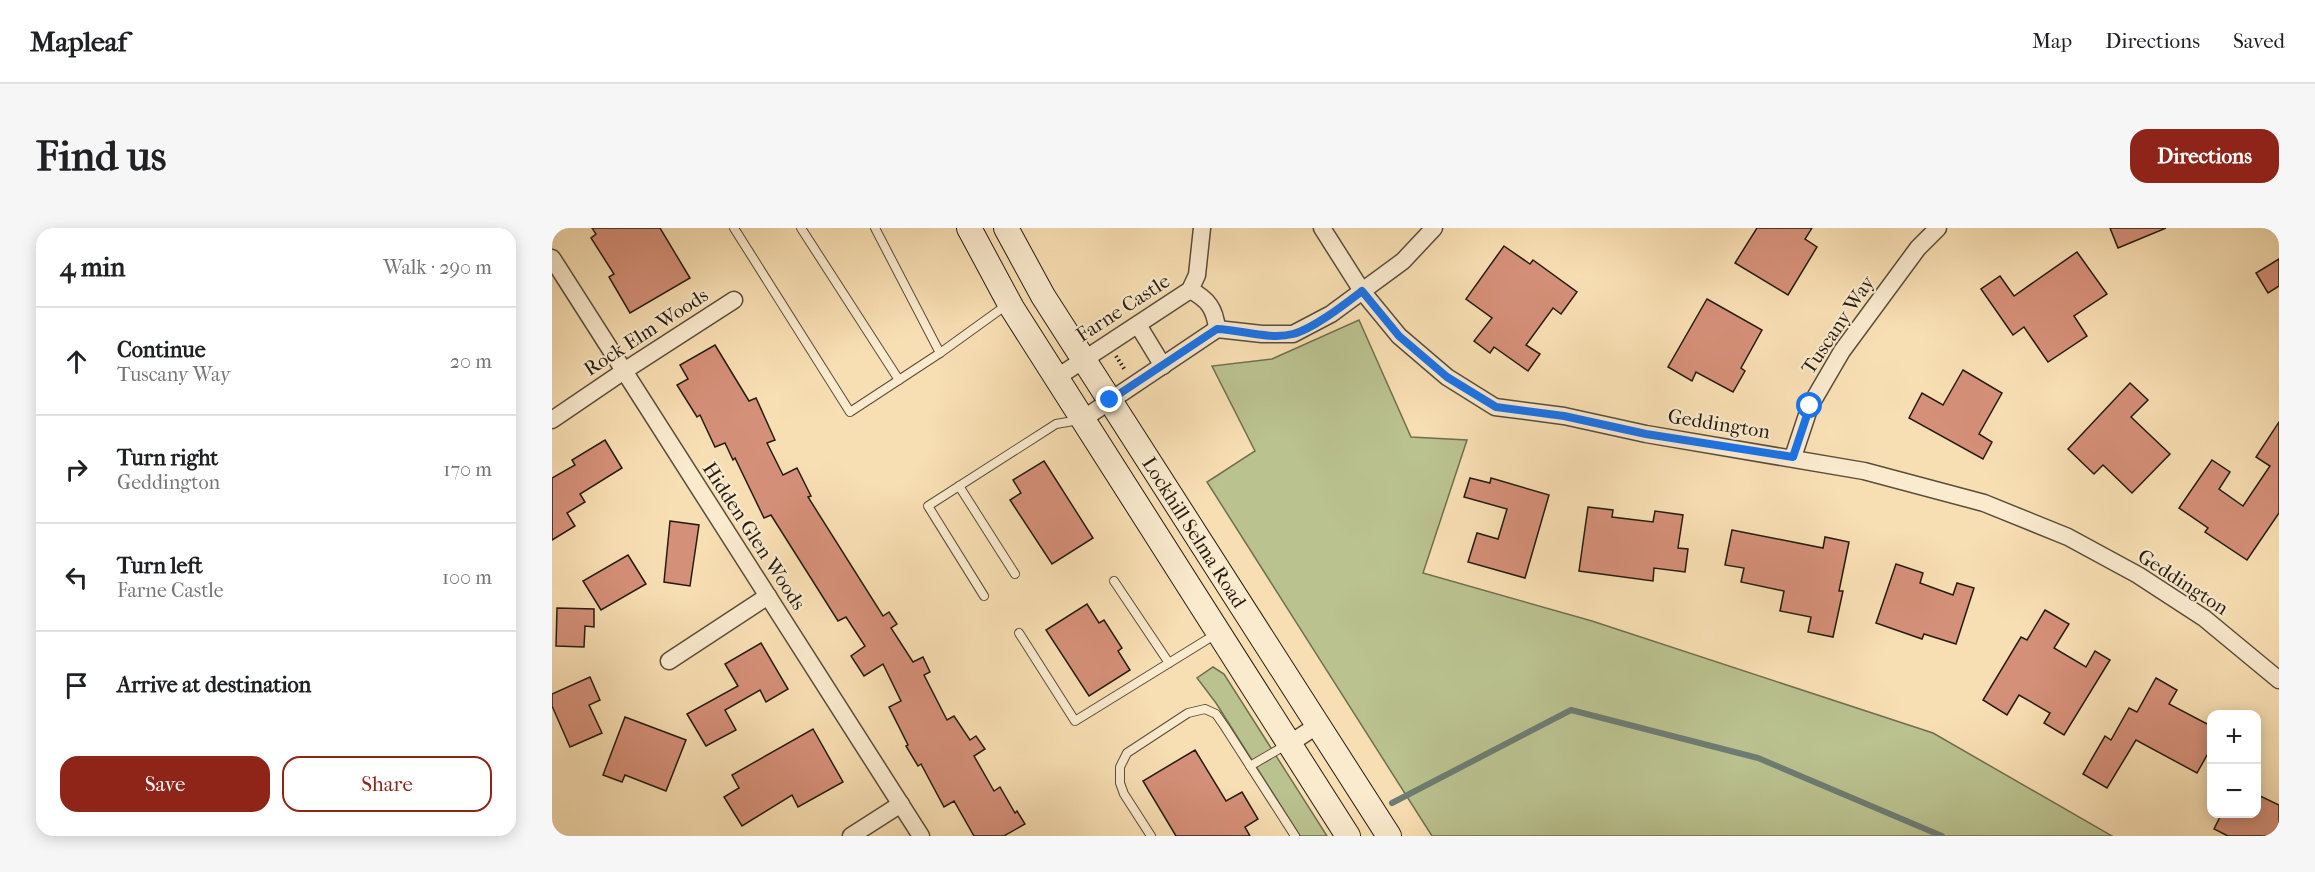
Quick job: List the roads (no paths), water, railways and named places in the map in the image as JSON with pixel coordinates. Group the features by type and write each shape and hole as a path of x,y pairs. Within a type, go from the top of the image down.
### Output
{"main road":[{"name":"Lockhill Selma Road","path":"969,228 1009,303 1348,836"},
{"name":"Lockhill Selma Road","path":"1006,228 1043,296 1389,836"}],"street":[{"name":"Farne Castle","path":"1056,378 1190,290 1197,275 1202,228"},
{"name":"Geddington","path":"1322,228 1362,291 1399,336 1447,377 1496,407 1564,416 1646,434 1793,457 1940,489 1984,503 2067,537 2138,575 2204,618 2279,680"},
{"path":"1083,420 1217,329 1262,334 1293,334 1331,314 1403,261 1434,228"},
{"name":"Tuscany Way","path":"1793,457 1810,406 1842,351 1918,248 1938,228"},
{"name":"Hidden Glen Woods","path":"552,258 921,836"},
{"path":"1190,290 1205,298 1215,314 1217,329"},
{"name":"Rock Elm Woods","path":"552,420 734,300"},
{"path":"1138,325 1162,366"},
{"path":"669,661 768,596"},
{"path":"1289,744 1318,725"},
{"path":"850,836 901,804"}],"lane":[{"path":"734,228 850,412 940,353 1009,303"},
{"path":"801,228 899,380"},
{"path":"875,228 940,353"},
{"path":"984,596 928,506 1056,424 1083,420"},
{"path":"959,486 1015,574"},
{"path":"1114,581 1169,663"},
{"path":"1019,633 1075,721 1219,632"},
{"path":"1151,836 1124,794 1120,783 1120,767 1127,753 1188,713 1205,709 1216,714 1295,836"},
{"path":"1250,766 1289,744"}],"waterway":[{"path":"1392,803 1571,710 1758,758 1942,836"}]}
